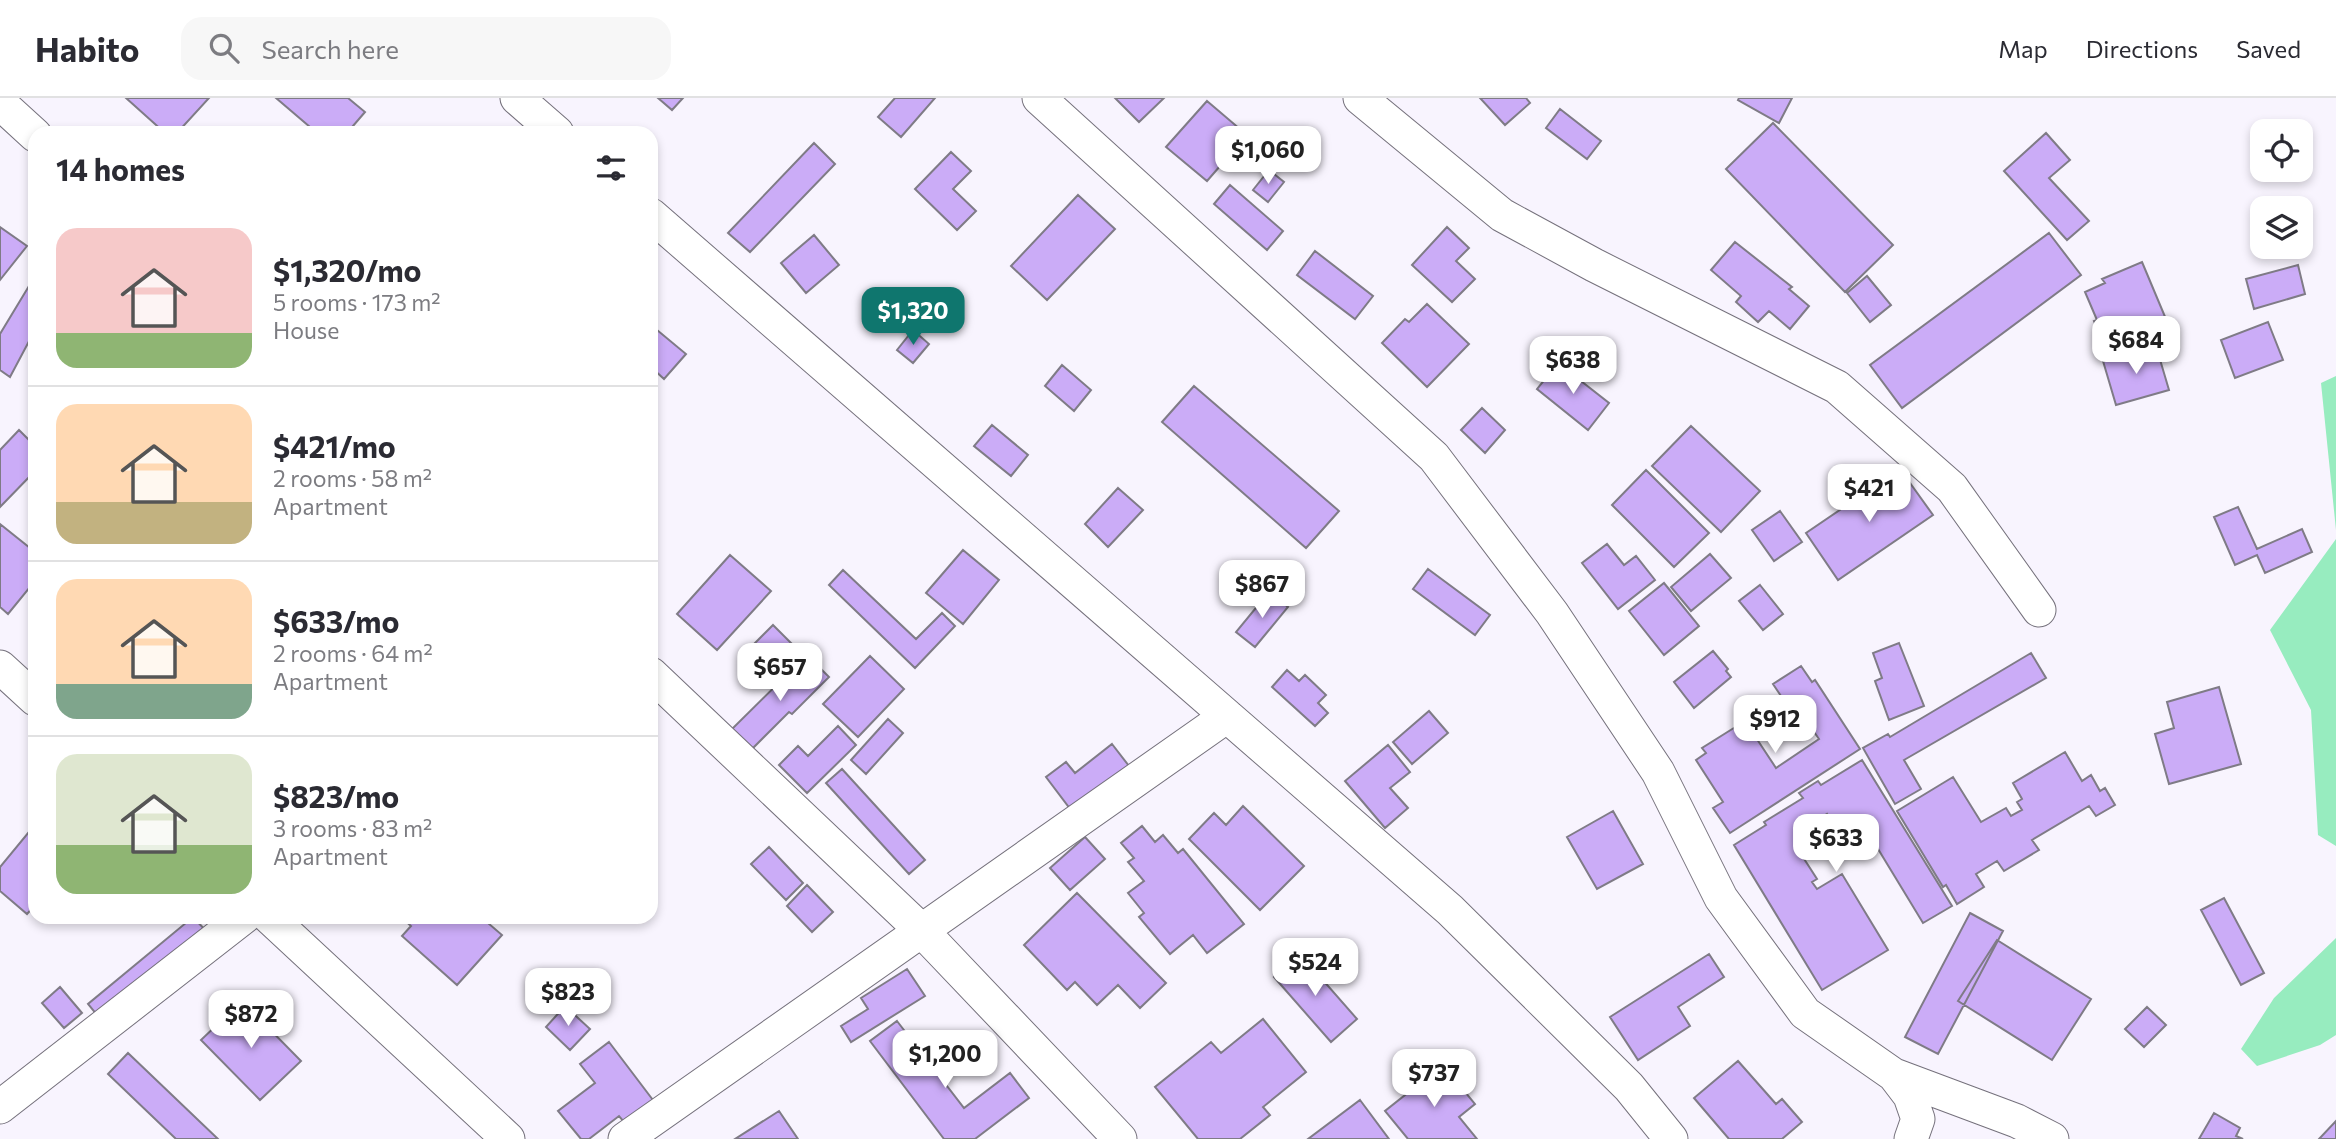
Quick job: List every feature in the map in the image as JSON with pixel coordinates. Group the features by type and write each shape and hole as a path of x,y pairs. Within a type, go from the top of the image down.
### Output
{"street":[{"path":"517,98 549,126"},
{"path":"1039,98 1434,457 1552,613 1651,760 1720,898 1805,1013 1894,1075 2017,1121 2052,1139"},
{"path":"1360,98 1502,215 1594,265 1837,387 1952,488 2039,610"},
{"path":"0,103 28,129"},
{"path":"658,221 1450,910 1629,1087 1671,1139"},
{"path":"658,681 922,931 1119,1139"},
{"path":"625,1139 1227,716"},
{"path":"0,1107 235,924"},
{"path":"277,924 508,1139"},
{"path":"1894,1075 1910,1096 1918,1119 1910,1139"}],"green space":[{"path":"2336,376 2336,530 2321,383"},
{"path":"2336,539 2336,846 2318,835 2311,710 2270,630"},
{"path":"2336,938 2336,1035 2320,1045 2257,1066 2241,1049 2274,998"}],"building":[{"path":"126,98 209,98 183,126 157,126"},
{"path":"276,98 348,98 365,112 353,126 309,126"},
{"path":"658,98 683,98 672,110"},
{"path":"895,98 935,98 901,137 878,117"},
{"path":"1115,98 1164,98 1139,122"},
{"path":"1480,98 1526,98 1530,103 1505,125"},
{"path":"1792,98 1779,123 1738,100"},
{"path":"1207,101 1247,135 1207,181 1166,147"},
{"path":"1560,109 1601,141 1587,159 1546,128"},
{"path":"1773,123 1893,245 1845,292 1726,169"},
{"path":"2046,133 2070,160 2049,178 2089,221 2067,240 2004,171"},
{"path":"814,143 835,164 750,252 728,233"},
{"path":"951,152 971,171 953,189 976,211 957,230 915,189"},
{"path":"1269,170 1284,182 1268,202 1253,190"},
{"path":"1230,185 1283,231 1267,250 1214,204"},
{"path":"1078,195 1115,229 1047,300 1011,266"},
{"path":"0,227 27,246 0,280"},
{"path":"1447,227 1469,248 1456,261 1475,279 1452,302 1412,265"},
{"path":"2049,233 2081,275 1902,408 1870,365"},
{"path":"814,235 839,265 806,293 781,263"},
{"path":"1735,242 1792,287 1789,289 1809,306 1790,329 1769,311 1758,322 1736,302 1741,296 1711,270"},
{"path":"1315,251 1373,296 1355,319 1297,275"},
{"path":"2142,262 2171,331 2132,347 2129,338 2106,348 2085,292 2105,283 2102,279"},
{"path":"2298,265 2305,294 2254,309 2246,279"},
{"path":"1867,276 1891,305 1870,322 1847,293"},
{"path":"28,288 28,343 10,377 0,370 0,334"},
{"path":"1427,304 1469,344 1427,387 1382,343 1405,319 1409,322"},
{"path":"2268,322 2283,360 2235,378 2221,340"},
{"path":"913,330 929,344 913,363 897,350"},
{"path":"658,331 686,354 664,379 658,373"},
{"path":"2156,346 2169,390 2116,405 2103,361"},
{"path":"1558,363 1609,403 1588,430 1537,389"},
{"path":"1062,365 1091,390 1074,411 1045,386"},
{"path":"1194,386 1339,511 1306,548 1162,422"},
{"path":"1482,408 1505,430 1485,453 1461,430"},
{"path":"992,425 1028,455 1011,476 974,446"},
{"path":"1691,426 1760,491 1721,532 1652,466"},
{"path":"19,430 28,439 28,478 0,507 0,450"},
{"path":"1900,469 1933,515 1838,580 1806,533"},
{"path":"1646,470 1709,533 1674,567 1612,505"},
{"path":"1118,488 1143,510 1108,547 1085,524"},
{"path":"2238,507 2257,549 2302,529 2312,552 2265,573 2257,555 2235,565 2214,517"},
{"path":"1780,511 1802,542 1774,561 1752,530"},
{"path":"0,524 28,546 28,590 8,614 0,607"},
{"path":"1607,544 1624,565 1636,556 1655,580 1618,609 1582,563"},
{"path":"963,550 999,580 963,624 926,593"},
{"path":"1710,554 1731,578 1691,611 1671,587"},
{"path":"730,555 771,591 717,650 677,614"},
{"path":"1428,569 1490,615 1475,635 1413,589"},
{"path":"843,570 916,639 942,613 955,626 915,668 829,585"},
{"path":"1664,583 1699,626 1664,655 1629,611"},
{"path":"1760,585 1783,614 1763,630 1739,601"},
{"path":"1269,592 1288,607 1255,647 1236,632"},
{"path":"773,625 795,647 773,669 751,647"},
{"path":"1899,643 1924,706 1889,720 1875,681 1882,678 1873,653"},
{"path":"1713,651 1731,677 1694,708 1674,682"},
{"path":"2031,653 2046,678 1904,760 1921,789 1895,804 1863,748 1888,734 1890,737"},
{"path":"807,655 829,677 750,751 730,731"},
{"path":"870,656 904,689 858,737 823,704"},
{"path":"1801,666 1812,682 1815,680 1860,749 1730,833 1713,808 1723,802 1696,760 1706,753 1702,748 1745,721 1776,768 1819,739 1807,722 1801,726 1773,684"},
{"path":"1287,670 1299,681 1305,675 1326,695 1318,703 1328,713 1315,726 1272,687"},
{"path":"2219,687 2241,764 2169,784 2155,734 2174,728 2167,702"},
{"path":"1429,711 1448,733 1412,764 1393,742"},
{"path":"888,719 903,733 866,774 851,760"},
{"path":"838,726 856,745 807,793 779,765 798,746 808,756"},
{"path":"1112,744 1129,766 1071,810 1046,777 1066,762 1075,773"},
{"path":"1388,745 1410,772 1390,788 1408,808 1385,828 1345,781"},
{"path":"2065,752 2082,781 2091,775 2100,791 2105,788 2115,805 2096,816 2089,806 2032,840 2039,850 2004,871 1997,861 1976,874 1984,887 1957,904 1946,885 1943,887 1897,811 1953,777 1981,822 2006,808 2011,816 2022,810 2017,802 2022,799 2013,783"},
{"path":"1862,760 1952,906 1923,923 1861,821 1839,835 1827,814 1795,834 1803,848 1799,851 1817,879 1812,882 1817,889 1842,874 1888,950 1822,990 1734,845 1766,825 1764,822 1803,798 1799,793 1818,781 1821,785"},
{"path":"842,769 925,860 909,874 826,783"},
{"path":"1243,806 1304,866 1260,910 1189,839 1214,813 1226,825"},
{"path":"1613,811 1643,864 1597,889 1567,837"},
{"path":"1142,826 1155,842 1163,835 1178,853 1183,849 1244,924 1207,953 1193,935 1170,954 1139,917 1144,913 1128,893 1144,881 1128,862 1134,858 1121,843"},
{"path":"28,833 27,914 0,891 0,867"},
{"path":"1085,837 1105,859 1070,890 1050,868"},
{"path":"769,847 803,883 786,900 751,864"},
{"path":"807,885 833,912 812,932 787,906"},
{"path":"1077,893 1166,983 1140,1008 1118,985 1097,1005 1075,982 1067,990 1024,945"},
{"path":"2224,898 2264,973 2241,985 2201,910"},
{"path":"1970,913 2003,931 1938,1054 1905,1037"},
{"path":"185,924 200,924 208,933 102,1021 88,1004"},
{"path":"409,924 489,924 502,935 457,985 402,936 411,926"},
{"path":"1997,940 2091,999 2052,1060 1958,1001"},
{"path":"1300,954 1357,1019 1331,1042 1274,977"},
{"path":"1709,954 1724,977 1678,1007 1690,1026 1638,1060 1610,1017"},
{"path":"907,969 925,996 851,1042 841,1026 868,1009 861,998"},
{"path":"60,987 82,1013 64,1028 42,1003"},
{"path":"242,1001 301,1061 260,1100 201,1040"},
{"path":"565,1006 590,1029 570,1050 546,1027"},
{"path":"2147,1007 2166,1025 2144,1047 2125,1029"},
{"path":"1263,1019 1306,1072 1263,1107 1270,1115 1240,1139 1198,1139 1155,1087 1211,1042 1221,1053"},
{"path":"897,1021 964,1108 1010,1073 1029,1098 975,1139 944,1139 870,1041"},
{"path":"609,1042 659,1108 631,1130 619,1116 589,1139 581,1139 558,1111 595,1083 580,1064"},
{"path":"128,1053 218,1139 176,1139 108,1074"},
{"path":"1738,1061 1776,1104 1782,1099 1802,1122 1782,1139 1729,1139 1694,1098"},
{"path":"1443,1065 1475,1104 1459,1117 1477,1139 1408,1139 1385,1111"},
{"path":"1360,1100 1389,1139 1308,1139"},
{"path":"779,1111 798,1139 735,1139"},
{"path":"2214,1113 2240,1128 2236,1136 2243,1139 2199,1139"},
{"path":"2336,1121 2336,1139 2319,1139"}]}
